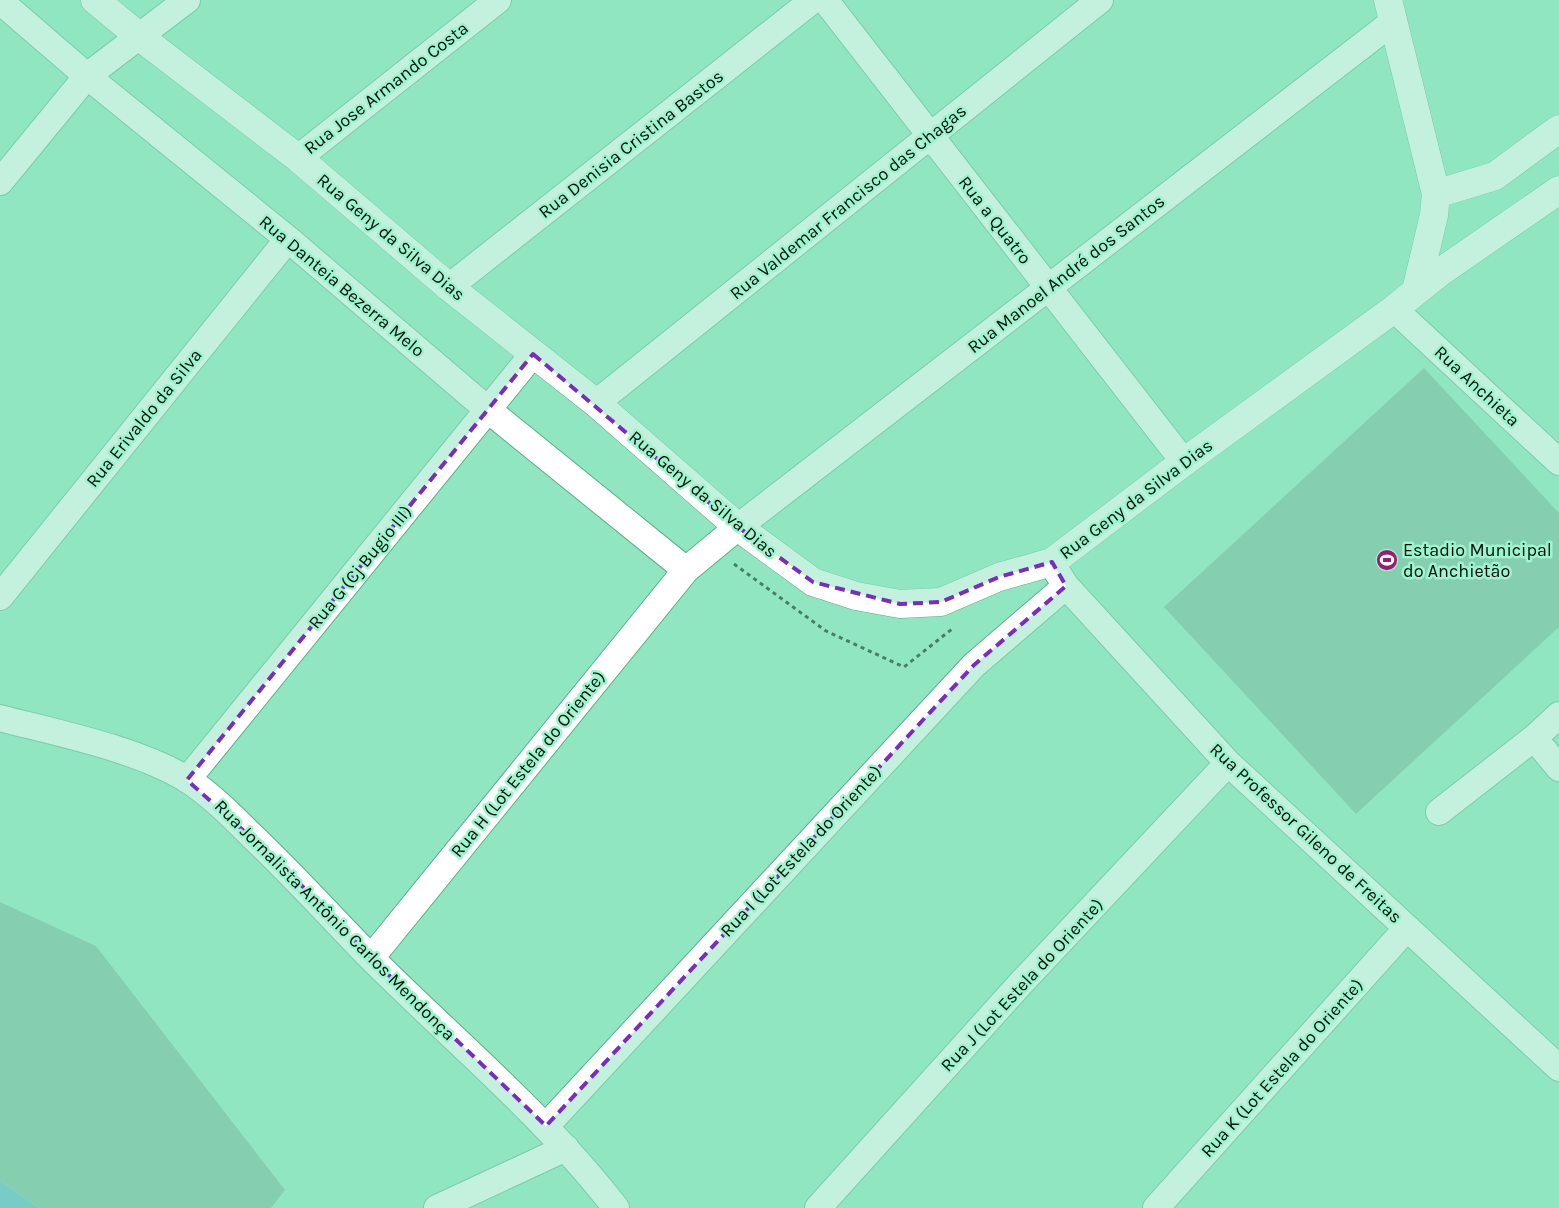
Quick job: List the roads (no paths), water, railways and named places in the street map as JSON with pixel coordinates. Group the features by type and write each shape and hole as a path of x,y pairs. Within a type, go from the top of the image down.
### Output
{"main road":[{"name":"Rua Geny da Silva Dias","path":"95,0 140,37 298,158 449,287 596,403 738,527 814,582 856,596 900,604 941,602 999,577 1052,562 1416,291 1559,190"},
{"path":"1391,11 1436,194 1434,215 1416,291"},
{"path":"1436,194 1495,176 1559,129"}],"street":[{"path":"0,182 87,76 187,0"},
{"name":"Rua Jose Armando Costa","path":"298,158 498,0"},
{"name":"Rua Denisia Cristina Bastos","path":"449,287 813,0"},
{"name":"Rua a Quatro","path":"825,0 1184,462"},
{"name":"Rua Valdemar Francisco das Chagas","path":"596,403 1100,0"},
{"name":"Rua Danteia Bezerra Melo","path":"0,1 87,76 288,239 487,409 695,562"},
{"name":"Rua Manoel André dos Santos","path":"695,562 1047,288 1391,11"},
{"name":"Rua Erivaldo da Silva","path":"0,597 288,239"},
{"name":"Rua Anchieta","path":"1394,309 1559,462"},
{"name":"Rua G (Cj Bugio III)","path":"187,780 533,354"},
{"name":"Rua H (Lot Estela do Oriente)","path":"371,958 695,562"},
{"name":"Rua Professor Gileno de Freitas","path":"1052,562 1066,586 1228,764 1559,1068"},
{"name":"Rua I (Lot Estela do Oriente)","path":"546,1126 974,665 1066,586"},
{"path":"1439,812 1534,738 1559,715"},
{"name":"Rua Jornalista Antônio Carlos Mendonça","path":"0,718 79,738 142,759 187,780 227,812 269,852 371,958 546,1126 616,1208"},
{"path":"1534,738 1559,768"},
{"name":"Rua J (Lot Estela do Oriente)","path":"818,1208 1022,982 1228,764"},
{"name":"Rua K (Lot Estela do Oriente)","path":"1156,1208 1407,928"},
{"path":"437,1208 566,1148"}],"water":[{"path":"0,1181 39,1208 0,1208"}],"place":[{"name":"Estadio Municipal do Anchietão","path":"1387,560"}]}
